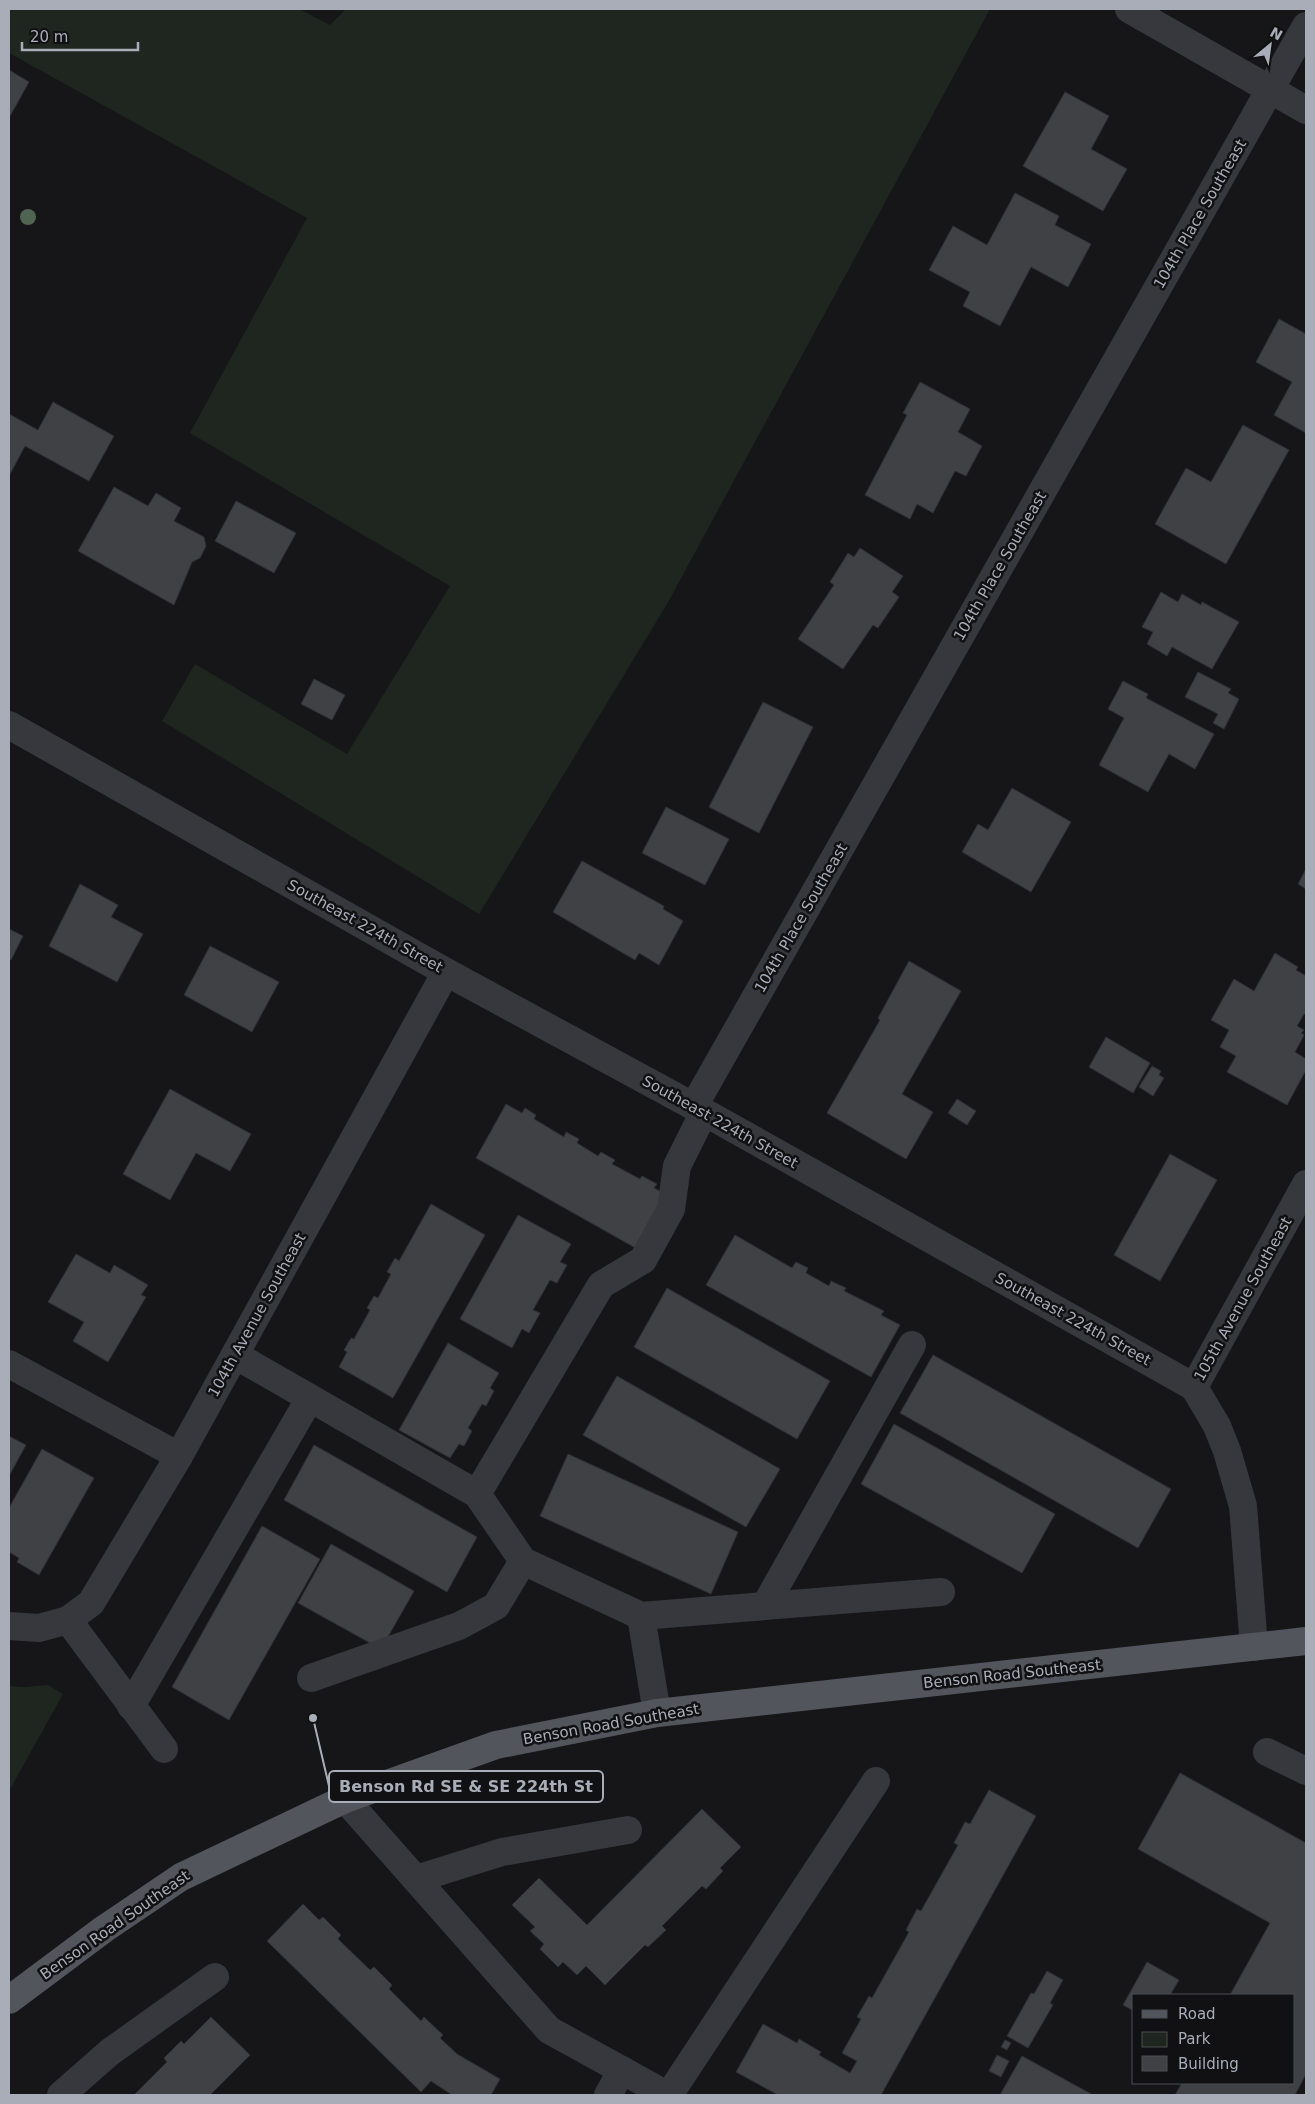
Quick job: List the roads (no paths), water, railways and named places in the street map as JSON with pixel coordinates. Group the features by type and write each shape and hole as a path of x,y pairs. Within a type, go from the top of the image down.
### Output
{"main road":[{"name":"Benson Road Southeast","path":"9,2000 104,1929 181,1876 345,1799 496,1745 657,1713 1306,1641"}],"street":[{"path":"1128,9 1306,110"},
{"name":"104th Place Southeast","path":"477,1494 601,1285 644,1260 671,1210 677,1166 699,1109 1306,26"},
{"name":"Southeast 224th Street","path":"9,725 446,972 699,1109 1194,1387"},
{"name":"104th Avenue Southeast","path":"9,1626 39,1628 68,1620 91,1603 179,1456 446,972"},
{"name":"105th Avenue Southeast","path":"1194,1387 1306,1184"},
{"path":"765,1606 912,1345"},
{"path":"235,1355 477,1494 523,1561 641,1616 941,1592"},
{"path":"9,1364 179,1456"},
{"path":"1194,1387 1220,1434 1243,1506 1254,1647"},
{"path":"132,1706 310,1398"},
{"path":"311,1678 459,1626 489,1610 496,1606 523,1561"},
{"path":"641,1616 657,1713"},
{"path":"68,1620 164,1749"},
{"path":"1268,1752 1306,1771"},
{"path":"345,1799 549,2030 668,2095 876,1781"},
{"path":"416,1879 502,1852 628,1830"},
{"path":"61,2095 110,2052 215,1977"},
{"path":"608,2095 622,2070"}],"place":[{"name":"Benson Rd SE & SE 224th St","path":"313,1718"}]}
